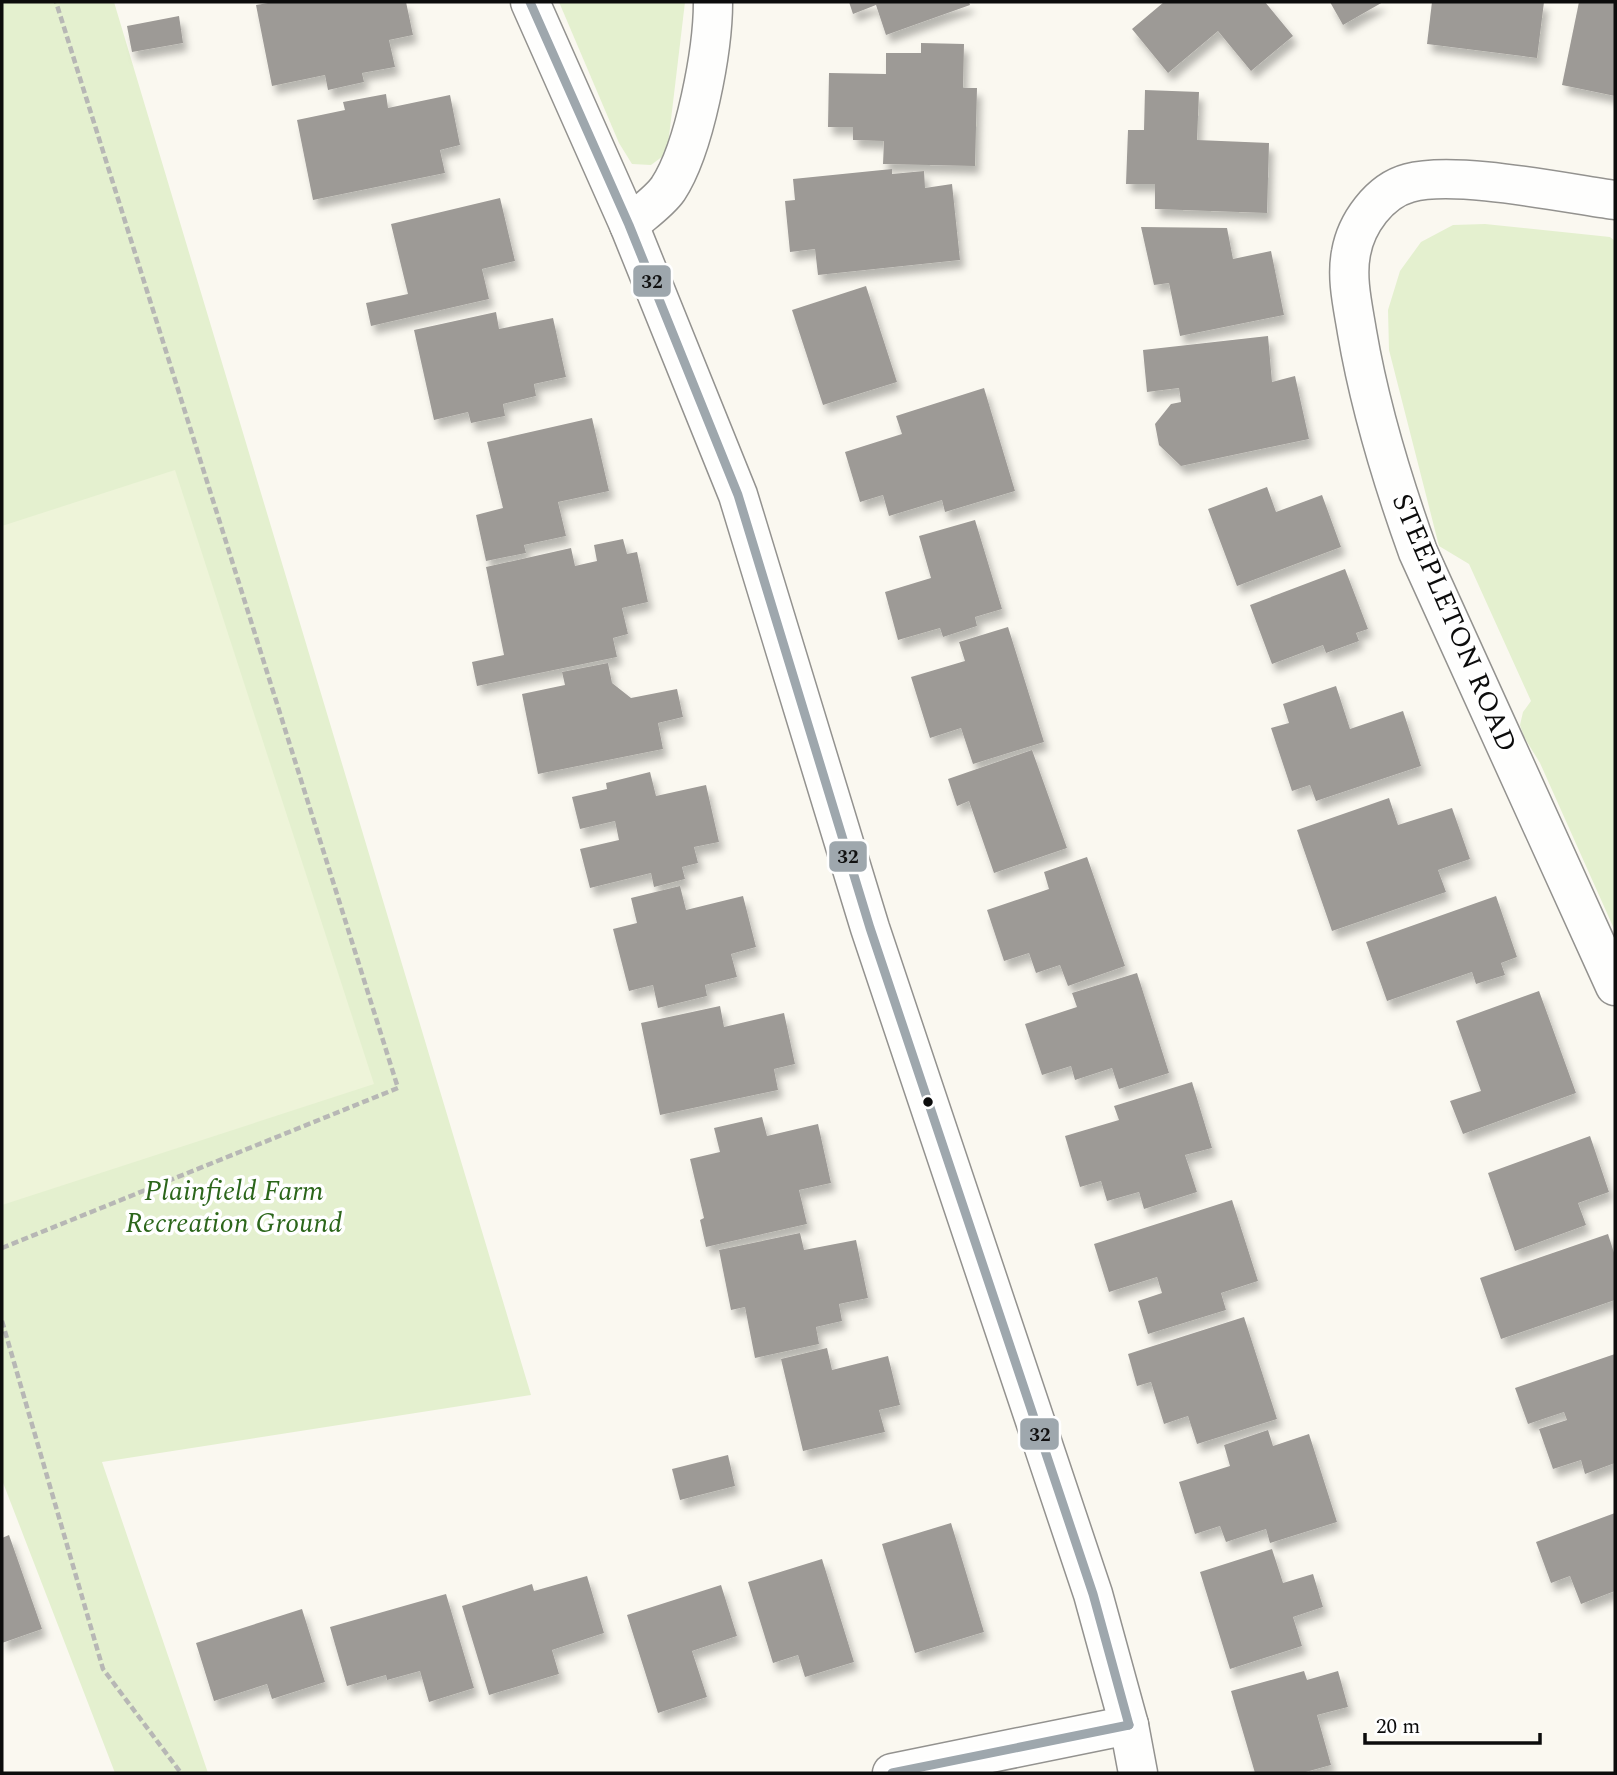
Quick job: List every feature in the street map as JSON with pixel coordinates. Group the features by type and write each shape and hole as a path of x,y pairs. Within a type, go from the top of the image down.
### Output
{"street":[{"path":"530,2 629,225 738,495 870,928 1093,1594 1129,1725 1138,1773"},
{"path":"629,225 667,190 684,157 696,113 713,20 713,2"},
{"name":"STEEPLETON ROAD","path":"1615,200 1440,178 1407,183 1382,198 1360,224 1351,254 1351,294 1365,379 1392,481 1414,540 1615,986"},
{"path":"892,1773 1129,1725"}],"path":[{"path":"2,1248 398,1088 56,2"},
{"path":"2,1321 103,1669 181,1773"}],"green space":[{"name":"Plainfield Farm Recreation Ground","path":"2,2 114,2 531,1395 102,1462 208,1773 115,1773 2,1480"},
{"path":"559,2 685,2 667,153 651,165 632,164 619,143"},
{"path":"1485,224 1610,237 1615,241 1615,931 1540,763 1524,737 1520,725 1523,712 1531,701 1469,564 1439,546 1389,350 1388,310 1400,271 1421,242 1453,225"},
{"path":"175,470 374,1084 2,1205 2,526"}],"building":[{"path":"274,2 406,2 413,35 389,40 395,67 362,73 364,82 328,90 325,75 272,86 256,5"},
{"path":"849,2 969,2 970,5 886,35 876,5 853,14"},
{"path":"1164,2 1265,2 1293,36 1251,71 1218,31 1168,73 1132,29"},
{"path":"1330,2 1383,2 1343,25"},
{"path":"1432,2 1544,2 1537,58 1427,44"},
{"path":"1579,2 1615,2 1615,96 1562,85"},
{"path":"179,16 183,43 132,52 127,26"},
{"path":"921,43 964,44 963,88 977,88 975,166 883,164 884,141 853,140 853,127 828,127 829,73 886,74 886,53 921,53"},
{"path":"1145,90 1199,92 1197,140 1269,143 1267,213 1155,209 1155,184 1126,184 1128,130 1144,130"},
{"path":"386,94 388,108 450,95 460,145 440,150 445,173 313,200 297,120 345,110 343,102"},
{"path":"892,169 892,174 924,171 925,188 952,184 960,260 818,275 815,249 790,252 785,201 795,200 793,179"},
{"path":"500,198 515,261 482,269 489,299 371,326 366,303 408,294 391,224"},
{"path":"1141,227 1227,228 1233,259 1271,251 1284,315 1180,336 1169,283 1154,285"},
{"path":"866,286 897,382 823,405 792,310"},
{"path":"496,312 499,329 553,318 566,377 534,384 536,396 503,404 505,416 471,423 468,412 434,420 414,330"},
{"path":"1268,336 1272,382 1295,376 1309,439 1181,466 1159,445 1155,424 1171,404 1181,402 1179,388 1147,392 1143,350"},
{"path":"984,388 1015,491 945,512 942,500 889,516 883,495 860,502 845,452 902,434 896,416"},
{"path":"592,418 609,491 558,502 566,536 524,545 526,553 486,561 476,515 503,508 487,442"},
{"path":"1267,487 1276,512 1322,495 1341,547 1237,586 1208,509"},
{"path":"975,520 1002,609 975,617 977,626 943,637 940,628 898,640 885,592 931,578 919,536"},
{"path":"623,539 627,554 637,552 648,602 622,608 628,634 613,638 617,657 477,686 472,662 504,655 486,567 571,548 575,566 597,561 594,545"},
{"path":"1345,569 1368,629 1356,633 1359,641 1326,653 1323,645 1272,664 1250,605"},
{"path":"1008,627 1044,742 973,764 961,728 930,738 911,677 965,661 959,642"},
{"path":"608,663 612,683 631,698 677,689 683,717 658,723 663,749 538,774 522,694 565,685 562,672"},
{"path":"1336,686 1350,729 1403,711 1421,766 1316,801 1310,785 1292,791 1271,728 1289,723 1283,704"},
{"path":"1032,750 1067,848 994,873 969,801 957,806 948,779"},
{"path":"650,772 656,796 706,785 719,842 694,847 698,863 682,867 685,879 654,887 651,873 590,888 580,849 619,840 615,821 580,829 572,797 607,789 606,783"},
{"path":"1389,798 1398,825 1452,808 1470,859 1438,870 1446,892 1332,931 1297,830"},
{"path":"1087,857 1125,966 1068,986 1060,965 1036,973 1029,953 1004,961 987,910 1049,889 1044,872"},
{"path":"680,886 686,910 743,896 756,947 731,954 737,977 705,985 707,996 658,1008 653,985 629,991 613,929 637,923 631,898"},
{"path":"1496,896 1517,957 1501,963 1505,975 1476,984 1472,972 1387,1001 1366,942"},
{"path":"1137,973 1169,1073 1119,1089 1112,1068 1075,1080 1071,1066 1042,1075 1025,1024 1077,1007 1072,993"},
{"path":"1539,991 1576,1093 1463,1134 1450,1101 1481,1091 1456,1021"},
{"path":"720,1006 724,1027 784,1013 795,1064 774,1069 778,1090 660,1115 641,1023"},
{"path":"1192,1082 1212,1148 1185,1155 1197,1192 1144,1209 1139,1192 1107,1201 1101,1181 1080,1187 1065,1136 1119,1120 1114,1106"},
{"path":"762,1117 767,1136 818,1124 831,1183 799,1190 807,1224 706,1247 700,1220 704,1218 690,1159 720,1152 714,1128"},
{"path":"1590,1136 1609,1192 1578,1203 1586,1225 1515,1251 1488,1173"},
{"path":"1232,1200 1258,1281 1221,1293 1226,1310 1148,1334 1138,1301 1162,1293 1157,1277 1109,1292 1094,1244"},
{"path":"800,1233 804,1250 856,1240 868,1298 839,1304 842,1321 816,1327 819,1344 755,1358 745,1307 731,1310 719,1250"},
{"path":"1608,1234 1615,1256 1615,1300 1501,1339 1480,1278"},
{"path":"1244,1317 1277,1419 1197,1444 1188,1416 1164,1424 1151,1382 1137,1386 1128,1354"},
{"path":"827,1348 832,1370 888,1356 900,1405 879,1410 885,1432 803,1451 781,1359"},
{"path":"1615,1354 1615,1463 1585,1474 1581,1460 1553,1469 1539,1429 1567,1420 1564,1412 1528,1424 1515,1388"},
{"path":"1268,1430 1273,1446 1309,1434 1337,1522 1270,1543 1266,1529 1226,1542 1220,1526 1195,1534 1179,1482 1230,1466 1224,1445"},
{"path":"728,1455 735,1486 680,1500 672,1469"},
{"path":"1615,1513 1615,1591 1581,1604 1570,1576 1551,1583 1536,1542"},
{"path":"951,1523 984,1632 915,1653 882,1544"},
{"path":"9,1535 42,1629 2,1643 2,1538"},
{"path":"1272,1549 1283,1583 1313,1574 1323,1607 1293,1617 1302,1646 1230,1669 1200,1572"},
{"path":"822,1559 854,1662 805,1677 798,1655 773,1663 748,1582"},
{"path":"587,1576 604,1633 552,1650 559,1674 489,1695 462,1606 532,1584 534,1591"},
{"path":"721,1585 737,1636 692,1651 707,1697 658,1713 627,1615"},
{"path":"446,1594 474,1688 429,1702 420,1671 387,1680 386,1675 347,1686 330,1627"},
{"path":"302,1609 325,1682 272,1699 267,1684 214,1701 196,1643"},
{"path":"1304,1671 1307,1680 1338,1671 1348,1707 1317,1715 1331,1765 1302,1773 1255,1773 1231,1691"}],"transit line":[{"name":"32","path":"530,2 629,225 738,495 870,928 1093,1594 1129,1725"},
{"name":"32","path":"892,1773 1129,1725"}]}
